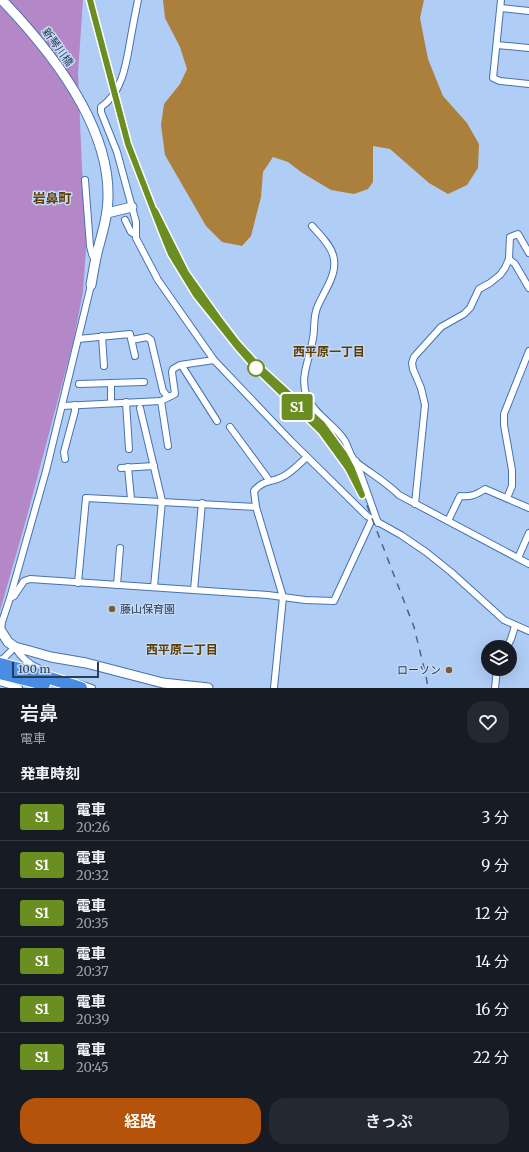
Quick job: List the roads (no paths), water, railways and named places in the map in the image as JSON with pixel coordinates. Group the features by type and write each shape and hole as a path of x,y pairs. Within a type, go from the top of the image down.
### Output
{"highway":[{"path":"0,664 28,671 80,688"},
{"path":"0,673 57,688"}],"street":[{"name":"新琴川橋","path":"2,0 26,25 73,89 94,128 104,155 108,181 107,213 95,261 91,285"},
{"path":"138,0 125,69 118,87 112,96 101,107 101,112 117,152 136,222 136,238 158,280 214,360 307,457 367,516 401,535 426,552 451,572 504,620 529,631"},
{"path":"501,0 493,78 500,81 529,84"},
{"path":"501,8 529,11"},
{"path":"497,45 529,48"},
{"path":"85,180 90,246 95,261"},
{"path":"107,213 132,207"},
{"path":"125,220 131,232 136,235"},
{"path":"312,226 331,249 334,264 328,287 316,309 313,339 305,370 305,388 308,398 313,406 345,441 350,455 399,495 529,564"},
{"path":"415,504 425,405 421,388 413,368 412,363 414,357 441,327 464,314 470,308 479,289 500,275 509,258 510,237 518,234 529,253"},
{"path":"509,258 515,264 529,288"},
{"path":"91,285 46,471 2,622 1,631 8,642 28,664 92,688"},
{"path":"78,339 130,334 135,356"},
{"path":"102,336 104,366"},
{"path":"132,340 147,337 151,340 163,391 168,397"},
{"path":"507,498 512,486 512,462 504,425 504,414 528,355"},
{"path":"62,406 161,400 175,394 172,372 173,368 214,360"},
{"path":"182,366 217,421"},
{"path":"79,384 144,382"},
{"path":"111,383 111,403"},
{"path":"161,400 168,446"},
{"path":"126,402 129,449"},
{"path":"65,459 64,452 75,411 75,405"},
{"path":"140,408 162,501 154,587"},
{"path":"230,427 269,480"},
{"path":"274,688 283,597 256,507 254,491 257,486 269,480 282,478 307,457"},
{"path":"10,598 14,596 24,581 30,579 268,595 312,601 334,601 375,521 356,461"},
{"path":"121,468 154,466"},
{"path":"128,467 131,499"},
{"path":"448,521 460,496 475,496 485,489 529,508"},
{"path":"78,583 86,498 131,499 256,507"},
{"path":"194,590 202,503"},
{"path":"518,558 529,533"},
{"path":"117,585 120,548"},
{"path":"510,640 515,626"},
{"path":"0,660 4,658 14,647"},
{"path":"14,647 51,657 86,663 163,686 208,688"},
{"path":"0,673 36,688"},
{"path":"495,688 496,676"},
{"path":"0,682 19,688"}],"railway":[{"path":"90,0 128,144 150,201 175,253 186,273 237,343 271,378 303,405 322,424 344,454 358,482 414,627 428,688"}],"train":[{"name":"S1","path":"90,0 128,144 171,254 196,295 236,345 256,368 321,431 348,468 362,495 358,482 344,454 322,424 303,405 258,366 237,343 218,318 186,273 155,211"}],"place":[{"name":"藤山保育園","path":"112,609"},
{"name":"ローソン","path":"449,670"}],"district":[{"name":"岩鼻町","path":"52,198"},
{"name":"西平原一丁目","path":"329,352"},
{"name":"西平原二丁目","path":"182,650"}]}
